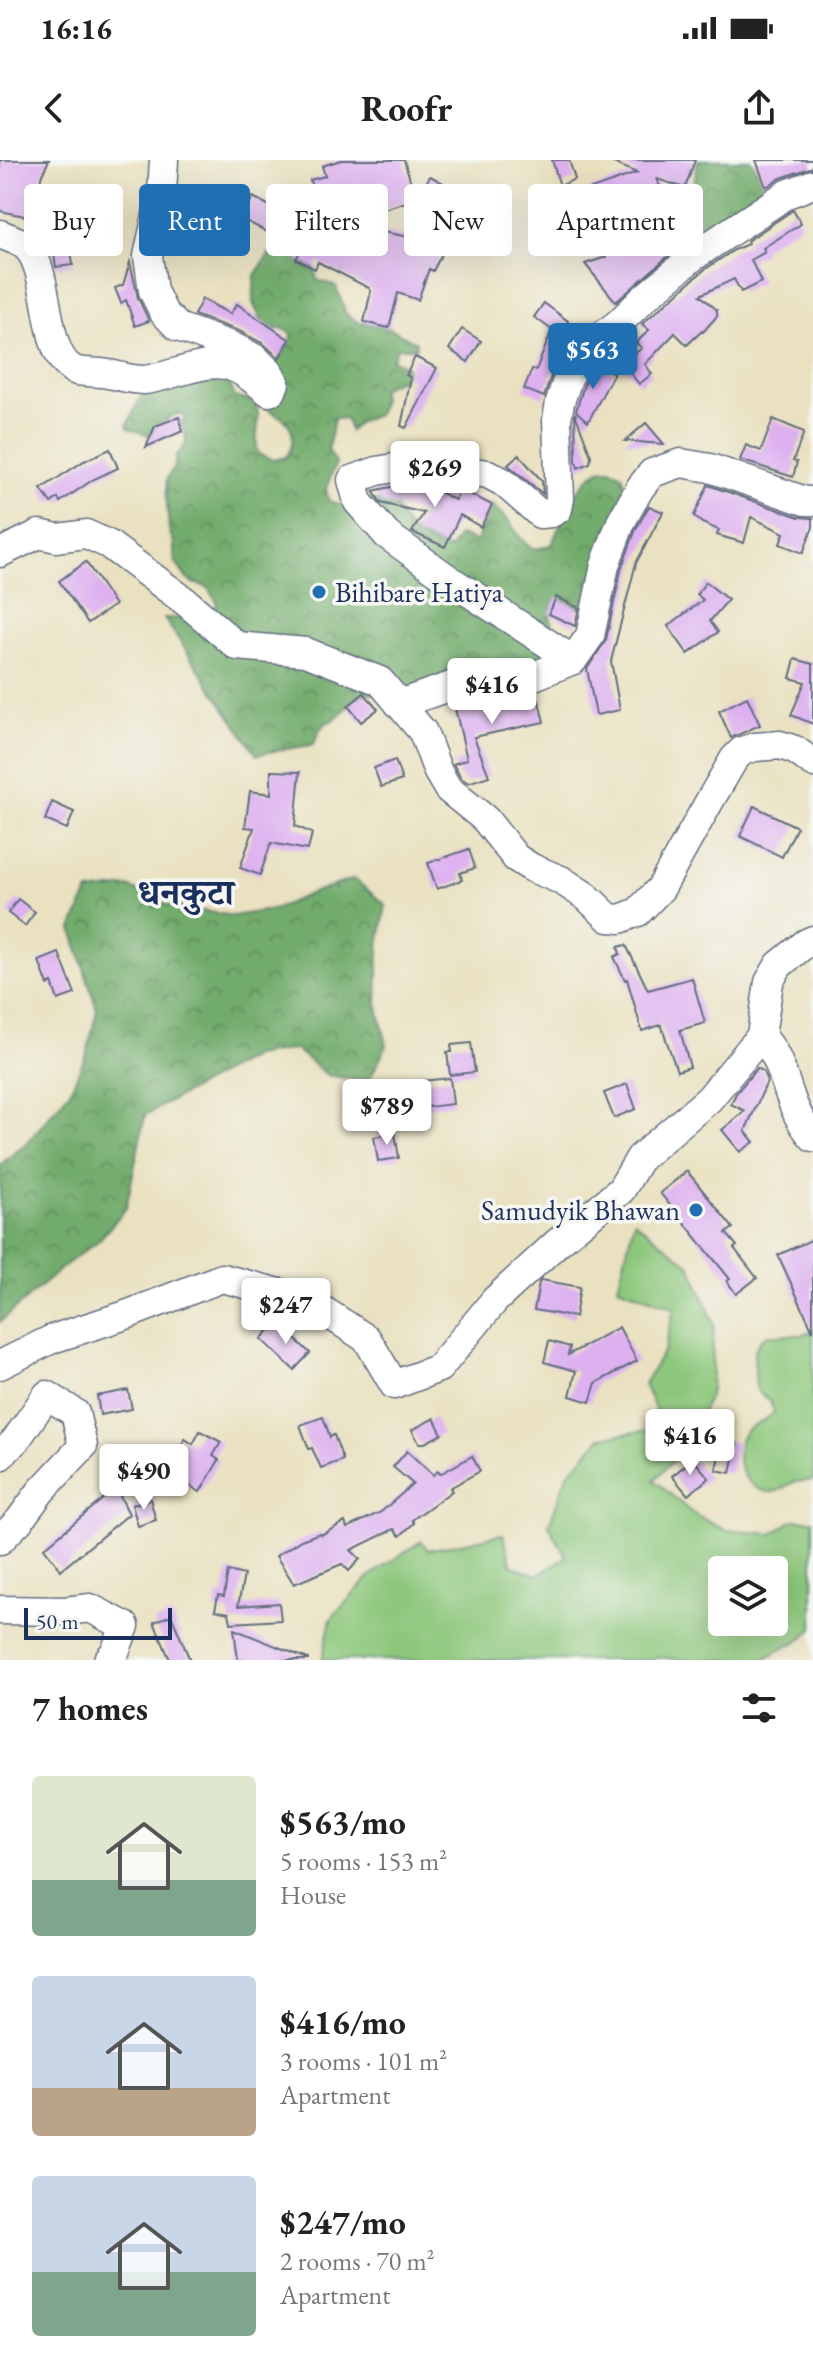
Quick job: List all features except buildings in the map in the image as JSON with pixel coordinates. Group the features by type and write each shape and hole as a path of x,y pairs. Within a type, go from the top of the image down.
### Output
{"street":[{"path":"0,234 23,244 30,252 39,275 56,348 71,369 145,380 214,363 228,364 243,371 269,392 272,391 275,383 256,359 231,346 178,327 164,313 153,291 148,256 162,192 164,160"},
{"path":"573,660 387,535 358,502 352,480 377,471 417,464 475,472 488,474 503,482 540,514 558,509 557,420 560,402 568,378 586,348 694,256 787,194 813,184"},
{"path":"399,704 460,683 534,676 573,660 590,636 605,565 621,522 652,473 681,463 710,468 805,501 813,501"},
{"path":"0,553 39,534 57,538 86,534 108,544 186,602 237,646 306,652 380,681 423,732 448,789 485,819 516,858 561,880 587,897 609,918 620,919 638,912 661,888 721,780 742,751 780,745 795,750 813,763"},
{"path":"0,1365 52,1339 126,1315 222,1278 307,1300 367,1339 394,1385 439,1368 495,1300 621,1190 640,1158 709,1099 761,1036 769,982 779,965 813,940"},
{"path":"761,1036 777,1056 788,1095 797,1115 813,1137"},
{"path":"0,1456 16,1440 47,1395 75,1413 83,1446 0,1540"},
{"path":"0,1610 65,1611 90,1608 125,1626 115,1652 108,1660"}],"green space":[{"path":"698,160 751,160 766,196 748,212 733,212 717,222 703,225 703,184 694,184"},
{"path":"268,256 298,256 296,259 315,269 317,280 336,286 346,314 361,324 364,322 389,328 416,342 416,348 397,348 392,359 407,367 402,379 381,390 382,403 377,415 358,422 350,431 346,419 334,418 328,450 336,463 326,488 328,500 333,503 371,500 395,506 415,534 449,550 459,535 477,542 492,505 527,545 538,548 552,544 572,501 595,473 608,469 622,475 626,487 581,609 556,598 552,606 551,624 567,646 555,658 376,694 364,693 320,729 314,744 257,755 164,618 197,616 215,608 217,602 208,587 187,579 174,560 174,544 169,530 167,478 185,445 186,438 180,422 185,420 182,413 168,417 168,421 155,426 150,436 127,425 140,399 151,389 221,373 227,378 235,397 255,402 258,454 274,460 286,457 292,443 291,429 285,420 268,409 261,397 293,335 282,328 274,330 261,320 253,303 255,275"},
{"path":"354,879 386,905 379,946 377,1004 387,1045 368,1082 327,1075 295,1049 254,1056 145,1115 126,1208 99,1240 0,1322 0,1165 27,1143 70,1091 87,1053 97,1010 72,929 88,892 129,887 167,905 233,916 275,909"},
{"path":"634,1221 690,1265 714,1323 711,1390 690,1443 654,1480 693,1514 725,1530 772,1534 793,1520 813,1520 813,1629 803,1638 762,1660 657,1657 652,1660 322,1660 331,1619 370,1576 421,1541 428,1550 503,1534 512,1566 538,1575 566,1557 549,1525 567,1475 601,1437 664,1428 644,1384 665,1349 674,1308 618,1287"},
{"path":"813,1331 813,1480 794,1482 777,1491 764,1491 753,1486 745,1476 738,1457 743,1434 774,1412 770,1400 756,1388 754,1352 760,1340 768,1335 801,1335"}],"place":[{"name":"Bihibare Hatiya","path":"319,592"},
{"name":"Samudyik Bhawan","path":"696,1210"}],"district":[{"name":"धनकुटा","path":"186,892"}]}
